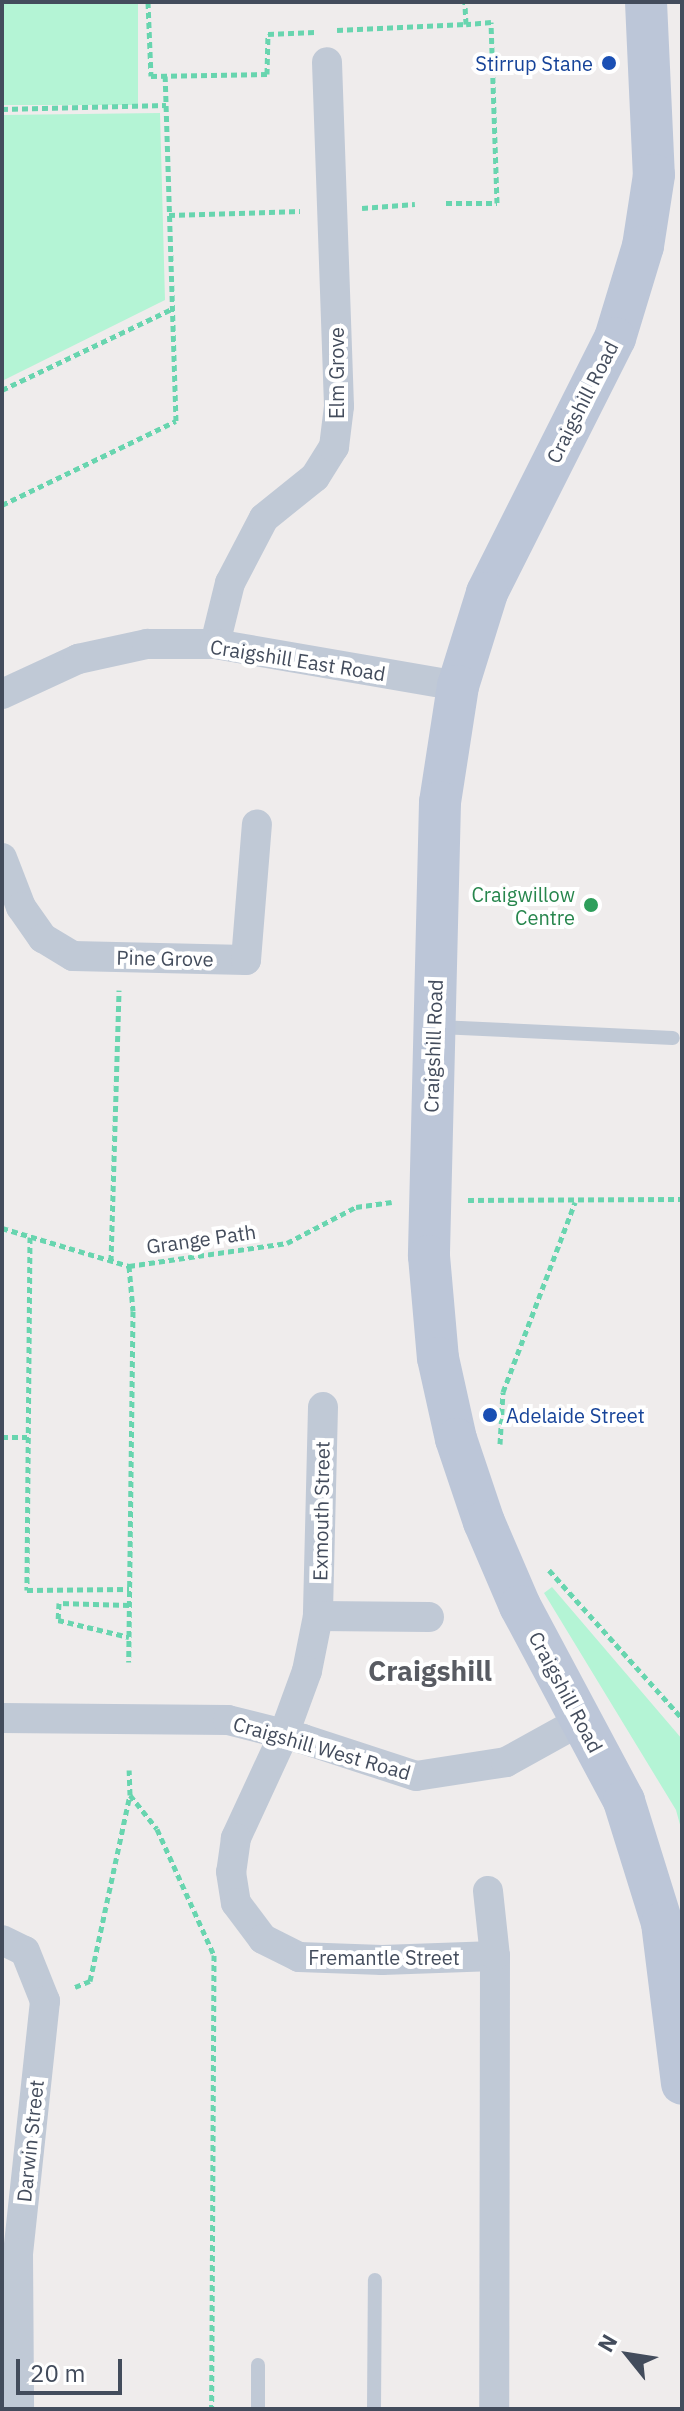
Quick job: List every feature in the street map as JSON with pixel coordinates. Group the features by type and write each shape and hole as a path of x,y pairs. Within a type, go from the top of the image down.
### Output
{"street":[{"name":"Craigshill Road","path":"646,2 668,175 615,338 487,593 458,686 440,802 429,1256 438,1358 456,1439 484,1522 520,1606 624,1801 662,1923 682,2084"},
{"name":"Elm Grove","path":"215,644 230,583 264,518 315,477 334,447 339,406 327,62"},
{"name":"Craigshill East Road","path":"2,694 78,659 147,644 215,644 458,686"},
{"name":"Pine Grove","path":"2,858 21,907 43,938 73,956 246,960 257,824"},
{"name":"Exmouth Street","path":"284,1734 307,1671 318,1616 323,1407"},
{"path":"318,1616 429,1617"},
{"name":"Craigshill West Road","path":"2,1718 228,1720 284,1734 416,1776 506,1762 582,1720"},
{"name":"Fremantle Street","path":"284,1734 236,1838 231,1872 236,1903 263,1939 299,1957 382,1960 495,1956"},
{"path":"488,1891 495,1956 494,2409"},
{"name":"Darwin Street","path":"2,1940 25,1951 45,2001 18,2253 19,2409"}],"lane":[{"path":"434,1027 673,1038"},
{"path":"374,2409 375,2280"},
{"path":"258,2365 258,2409"}],"path":[{"path":"2,505 176,421 165,76 151,76 148,2"},
{"path":"446,203 497,203 491,22 466,24 465,2"},
{"path":"2,109 166,105"},
{"path":"169,215 415,204"},
{"path":"2,390 172,309"},
{"path":"111,1261 119,957"},
{"path":"468,1200 575,1202 613,1198 682,1199"},
{"name":"Grange Path","path":"2,1228 129,1266 287,1243 356,1207 400,1200"},
{"path":"500,1446 503,1392 575,1202"},
{"path":"30,1237 27,1590 129,1589"},
{"path":"129,1266 133,1311 129,1662"},
{"path":"2,1437 27,1437"},
{"path":"541,1561 682,1718"},
{"path":"129,1605 59,1603 58,1620 129,1637"},
{"path":"45,2001 90,1981 130,1795 129,1770"},
{"path":"130,1795 157,1829 214,1955 212,2409"}],"green space":[{"path":"2,2 138,2 138,105 2,105"},
{"path":"160,113 165,300 2,381 2,115"},
{"path":"552,1587 682,1739 682,1832 676,1810 544,1593"}],"place":[{"name":"Stirrup Stane","path":"609,63"},
{"name":"Craigwillow Centre","path":"591,905"},
{"name":"Adelaide Street","path":"490,1415"}],"district":[{"name":"Craigshill","path":"430,1671"}]}
